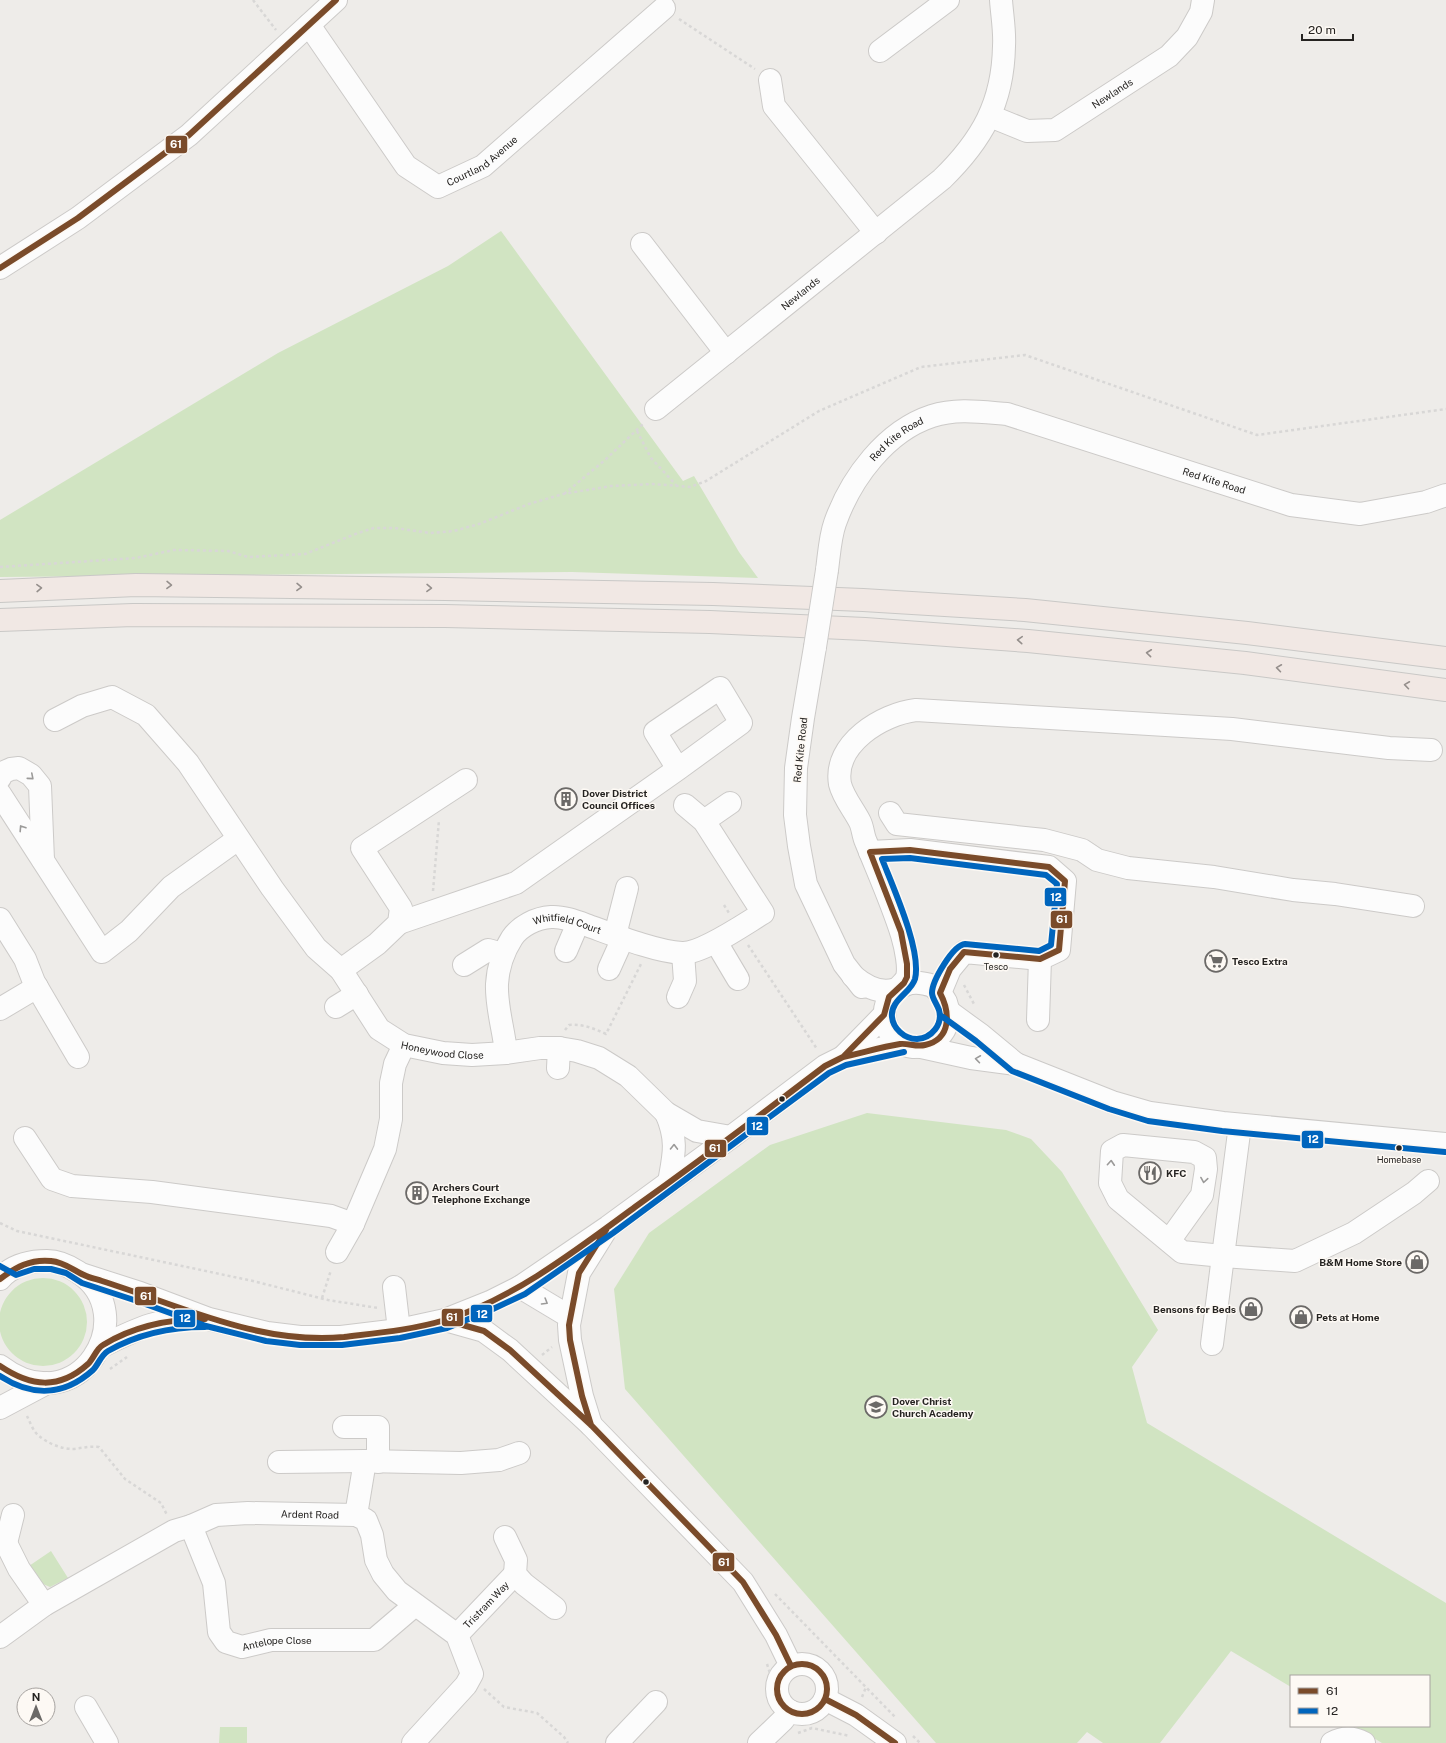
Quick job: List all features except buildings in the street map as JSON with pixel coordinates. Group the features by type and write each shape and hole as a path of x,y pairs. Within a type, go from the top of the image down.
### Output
{"highway":[{"path":"0,590 136,585 713,594 863,600 1025,610 1248,633 1446,658"},
{"path":"0,620 133,614 445,616 710,622 850,628 1044,642 1245,663 1446,690"}],"street":[{"path":"0,268 78,218 189,135 336,0"},
{"path":"880,51 948,0"},
{"name":"Newlands","path":"656,409 876,233 942,179 963,158 978,137 990,116 1001,81 1004,46 1001,0"},
{"name":"Newlands","path":"990,116 1027,131 1055,130 1169,56 1187,37 1201,12 1202,0"},
{"name":"Courtland Avenue","path":"308,25 406,166 438,187 484,166 664,8"},
{"path":"770,80 774,106 876,233"},
{"path":"642,244 726,353"},
{"name":"Red Kite Road","path":"884,1015 844,964 806,884 795,815 796,768 835,524 850,489 872,458 901,432 932,416 964,411 1007,414 1291,505 1360,514 1426,502 1446,495"},
{"name":"Honeywood Close","path":"55,720 82,706 112,698 146,715 188,763 272,888 316,948 341,970 379,1029 404,1045 443,1053 472,1055 506,1053 540,1048 559,1050 599,1058 628,1076 666,1113 697,1131 731,1137"},
{"path":"1431,750 1389,748 1232,729 980,712 916,710 908,711 888,718 858,737 846,751 840,767 840,784 860,823 865,841 902,935 908,965 907,979 888,1001 884,1015 885,1023 889,1032 912,1045 971,1058 1016,1064 1112,1102 1150,1113 1240,1125 1446,1144"},
{"path":"0,778 2,773 11,768 19,768 31,775 40,786 43,861"},
{"path":"341,970 377,944 399,923 516,883 678,769"},
{"path":"399,923 401,908 362,848 466,780"},
{"path":"0,794 102,952 129,931 171,887 238,839"},
{"path":"685,805 704,821 730,804"},
{"path":"890,813 897,824 1044,840 1082,850 1097,860 1128,868 1214,877 1413,906"},
{"name":"Whitfield Court","path":"506,1053 497,985 503,954 515,934 524,926 537,920 552,917 578,923 663,950 683,953 692,952 716,942 763,913 704,821"},
{"path":"842,1057 912,1045 931,1044 944,1032 948,1023 944,1002 950,969 964,952 1040,959 1059,950 1065,881 1049,867 910,850 870,852"},
{"path":"609,969 619,936 627,888"},
{"path":"0,919 25,959 37,987 78,1057"},
{"path":"566,951 578,923"},
{"path":"716,942 738,979"},
{"path":"464,965 488,950 503,954"},
{"path":"678,997 684,981 683,953"},
{"path":"1038,1020 1040,959"},
{"name":"Red Kite Road","path":"852,976 874,990 886,991 897,989"},
{"path":"897,989 914,983 924,983 933,986 944,1002 1016,1064"},
{"path":"0,1009 37,987"},
{"path":"336,1007 357,994"},
{"path":"445,1320 490,1302 520,1287 608,1227 825,1066 842,1057 884,1015"},
{"path":"337,1252 353,1224 385,1149 391,1119 391,1083 395,1064 404,1045"},
{"name":"Honeywood Close","path":"666,1113 673,1129 675,1147 669,1182"},
{"path":"1212,1344 1240,1125"},
{"path":"25,1138 52,1179 72,1186 185,1196 331,1216 353,1224"},
{"path":"1169,1241 1202,1195 1206,1169 1205,1158 1194,1152 1123,1145 1112,1151 1110,1183 1118,1199 1182,1252 1223,1256 1295,1261 1354,1233 1428,1181"},
{"path":"591,1425 582,1396 570,1340 570,1317 579,1273 608,1227"},
{"path":"5,1267 34,1261 52,1261 69,1266 84,1275 140,1293 209,1319 267,1333 300,1337 341,1337 398,1321 445,1320 484,1331 510,1350 591,1425 743,1582 776,1635 791,1666"},
{"path":"0,1408 47,1384 64,1380 79,1373 91,1361 100,1347 105,1332 105,1316 102,1301 95,1287 84,1275"},
{"path":"394,1287 398,1321"},
{"path":"520,1287 570,1317"},
{"path":"100,1347 150,1324 180,1318 209,1319"},
{"path":"0,1366 13,1376 30,1382 47,1384"},
{"path":"344,1427 378,1427 371,1462 356,1515 366,1520 372,1535 376,1560 383,1574 397,1591 457,1635 472,1674 466,1685 413,1743"},
{"path":"279,1462 461,1463 499,1460 519,1453"},
{"name":"Ardent Road","path":"0,1637 44,1605 183,1528 216,1514 248,1513 356,1515"},
{"path":"13,1515 3,1544 44,1605"},
{"name":"Antelope Close","path":"183,1528 214,1583 219,1632 226,1642 242,1647 271,1640 374,1640 415,1605"},
{"name":"Tristram Way","path":"457,1635 515,1574 516,1560 505,1537"},
{"name":"Tristram Way","path":"515,1574 524,1584 556,1608"},
{"path":"808,1664 816,1668 822,1674 826,1682 827,1691 822,1706 806,1714 798,1714 780,1708 784,1706 779,1700 777,1685 779,1678 791,1666 808,1664"},
{"path":"825,1699 856,1715 896,1743"},
{"path":"617,1743 656,1702"},
{"path":"86,1707 107,1743"},
{"path":"759,1743 783,1720 780,1708"},
{"path":"1332,1743 1344,1738 1355,1738 1364,1743"}],"path":[{"path":"253,0 287,45"},
{"path":"664,8 770,80"},
{"path":"0,567 136,558 174,550 228,551 248,557 306,554 374,528 395,528 430,533 454,531 479,524 529,504 563,494 610,486 653,484 690,487 706,481 819,411 921,367 1025,355 1257,436 1446,408"},
{"path":"563,494 605,460 637,431 656,409"},
{"path":"637,431 651,458 677,486"},
{"path":"433,892 439,814 443,794"},
{"path":"737,929 821,1054"},
{"path":"559,1050 569,1025 588,1026 606,1034 649,946"},
{"path":"0,1223 17,1232 253,1281 322,1298 398,1321"},
{"path":"322,1298 337,1252"},
{"path":"105,1372 134,1353"},
{"path":"25,1413 37,1435 53,1445 75,1449 88,1445 98,1447 125,1479 161,1503 183,1528"},
{"path":"765,1657 772,1680 772,1697 780,1708"},
{"path":"470,1677 504,1707 537,1713 564,1737 568,1743"},
{"path":"796,1733 812,1728 845,1734 852,1737"}],"green space":[{"path":"501,231 683,481 694,476 739,552 758,578 572,572 0,577 0,520 278,353 448,266"},
{"name":"Dover Christ Church Academy","path":"867,1113 1006,1130 1031,1139 1062,1172 1158,1330 1132,1367 1147,1423 1446,1603 1446,1743 1382,1743 1356,1727 1430,1727 1430,1675 1290,1675 1290,1686 1231,1651 1160,1743 1103,1743 1087,1732 1077,1743 936,1743 625,1389 614,1289 649,1233 770,1145"},
{"path":"43,1278 60,1281 68,1285 80,1297 84,1305 87,1322 84,1339 80,1347 68,1359 60,1363 43,1366 26,1363 18,1359 6,1347 2,1339 -1,1322 2,1305 6,1297 18,1285 26,1281"},
{"path":"51,1551 68,1578 50,1587 43,1584 29,1566"},
{"path":"220,1727 247,1727 247,1743 219,1743"}],"transit line":[{"name":"61","path":"0,268 78,218 189,135 336,0"},
{"name":"61","path":"910,850 1049,867 1065,881 1059,950 1040,959 964,952 950,969 940,993 946,1008 947,1016 944,1031 940,1037 934,1042 925,1045 918,1046 900,1044 843,1057 884,1015 889,997 904,983 907,977 907,964 901,932 870,852 910,850"},
{"name":"12","path":"910,858 1046,875 1057,884 1051,945 1039,951 965,944 960,946 944,964 935,980 933,987 932,995 940,1015 938,1025 932,1033 917,1039 912,1039 900,1032 894,1025 892,1017 892,1011 897,1001 913,984 916,967 911,936 882,859 910,858"},
{"name":"12","path":"943,1017 976,1041 1012,1071 1109,1109 1148,1121 1222,1131 1445,1152"},
{"name":"12","path":"0,1266 16,1275 34,1269 51,1269 66,1273 82,1283 206,1326 266,1341 300,1345 342,1345 400,1338 447,1328 525,1294 613,1233 829,1073 846,1065 904,1052"},
{"name":"61","path":"0,1279 24,1265 36,1261 51,1261 64,1265 88,1277 221,1321 281,1335 312,1338 344,1337 394,1331 445,1320 495,1300 544,1272 591,1240 825,1066 843,1057"},
{"name":"61","path":"591,1425 582,1396 570,1340 569,1325 579,1273 606,1230"},
{"name":"61","path":"0,1366 23,1378 45,1383 56,1382 77,1372 88,1364 101,1347 115,1338 139,1328 165,1322 205,1319"},
{"name":"61","path":"445,1320 484,1331 510,1350 591,1425 743,1582 776,1635 791,1666"},
{"name":"12","path":"0,1376 24,1388 48,1391 59,1389 82,1379 93,1370 101,1357 119,1345 143,1336 167,1330 205,1327"},
{"name":"61","path":"802,1664 812,1666 820,1671 825,1679 827,1689 825,1699 820,1707 812,1712 802,1714 792,1712 784,1707 779,1699 777,1689 779,1679 784,1671 792,1666 802,1664"},
{"name":"61","path":"825,1699 856,1715 895,1743"}],"place":[{"name":"Dover District Council Offices","path":"566,799"},
{"name":"Tesco","path":"996,955"},
{"name":"Tesco Extra","path":"1216,961"},
{"name":"Homebase","path":"1399,1148"},
{"name":"KFC","path":"1150,1173"},
{"name":"Archers Court Telephone Exchange","path":"417,1193"},
{"name":"B&M Home Store","path":"1417,1262"},
{"name":"Bensons for Beds","path":"1251,1309"},
{"name":"Pets at Home","path":"1301,1317"},
{"name":"Dover Christ Church Academy","path":"876,1407"}]}
